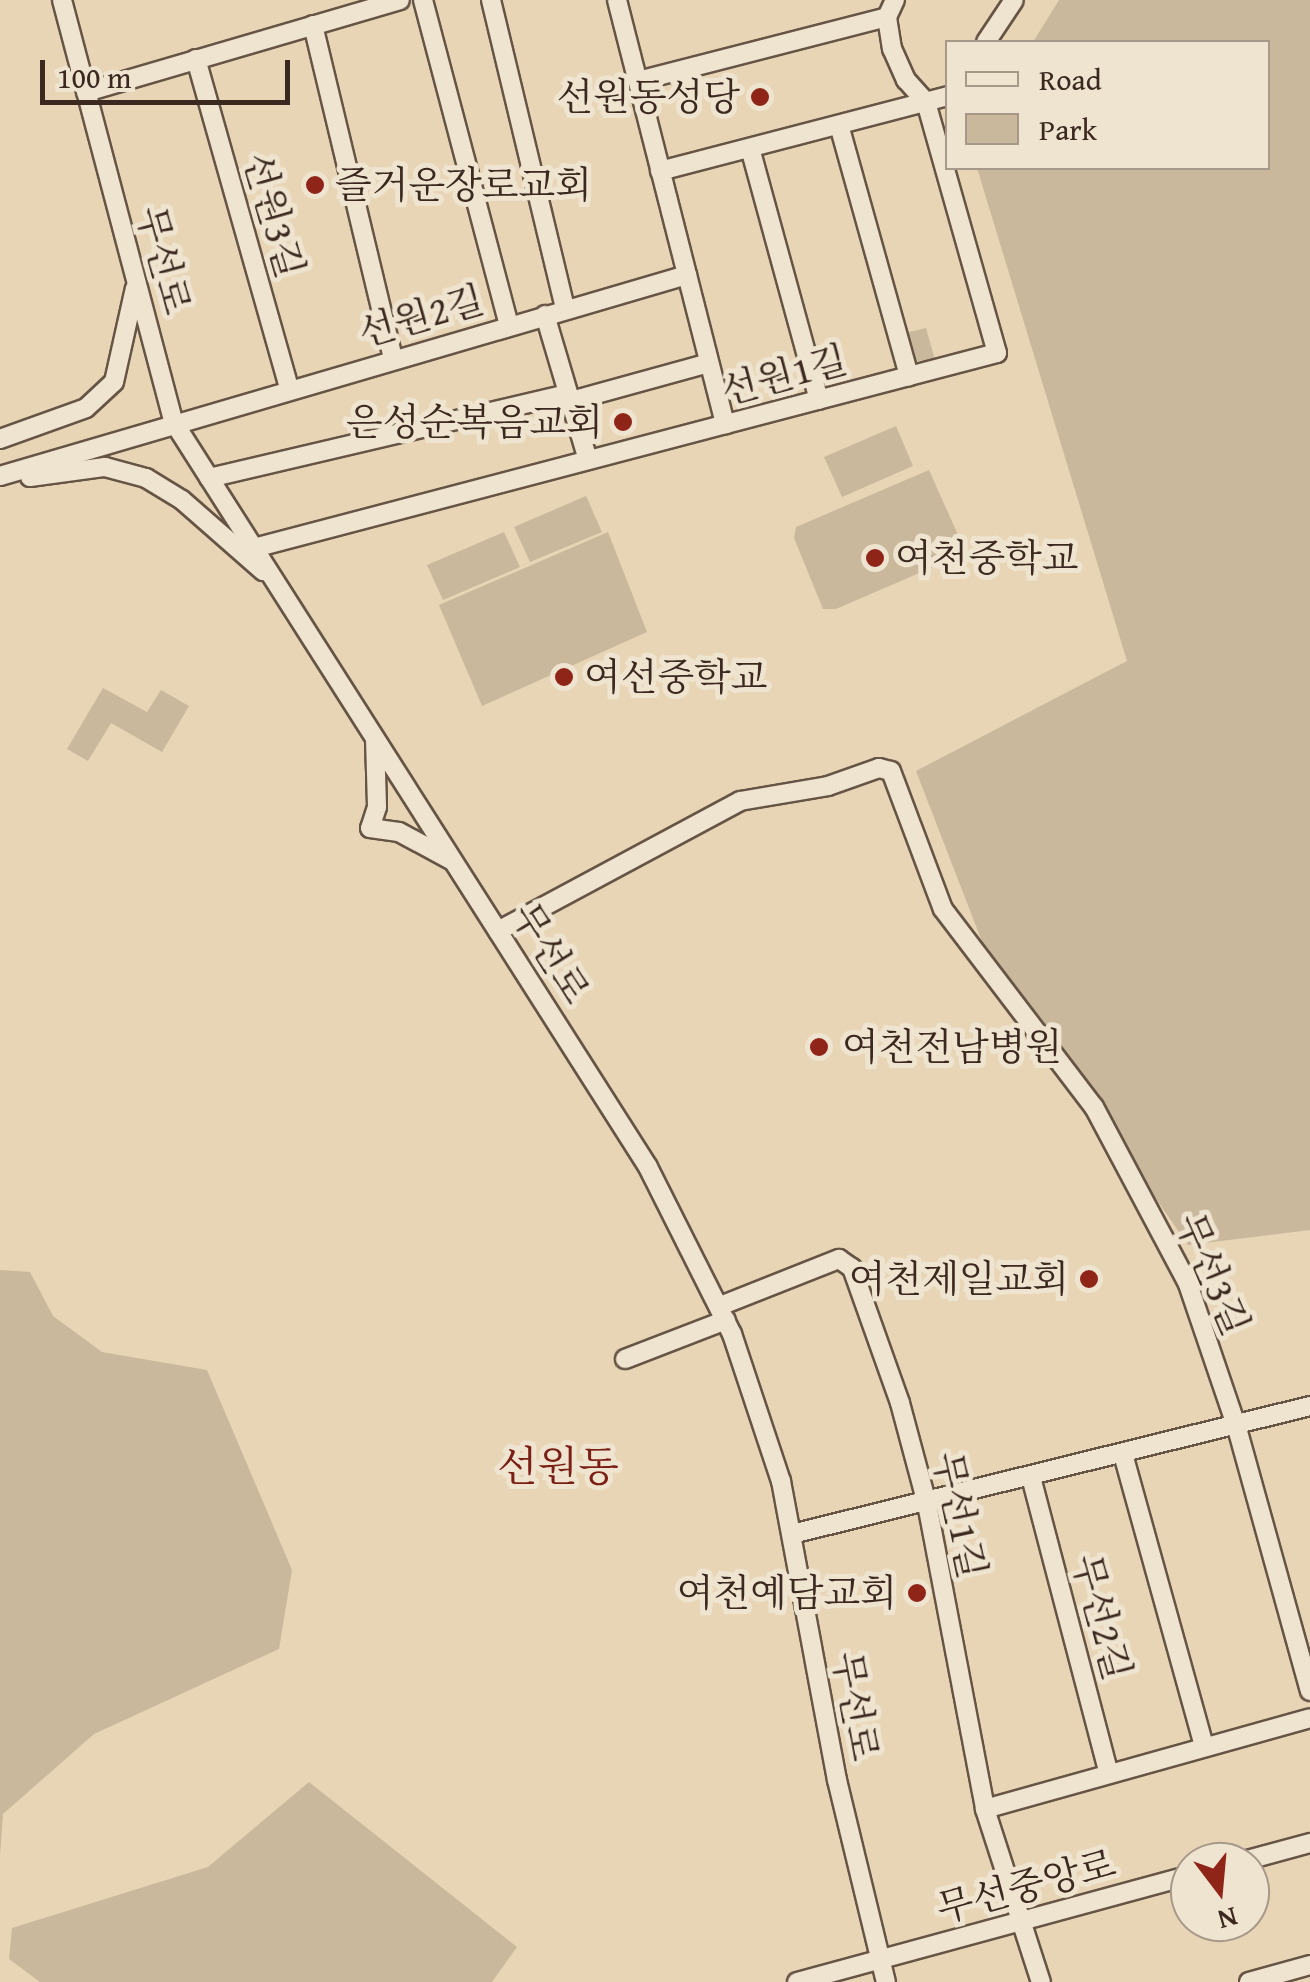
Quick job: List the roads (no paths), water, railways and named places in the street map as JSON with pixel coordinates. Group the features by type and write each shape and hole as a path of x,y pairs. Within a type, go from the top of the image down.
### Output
{"street":[{"name":"무선로","path":"62,0 173,420 648,1167 723,1313 764,1421 792,1534 878,1960 886,1982"},
{"path":"86,92 400,0"},
{"path":"422,0 508,325"},
{"path":"491,0 565,309"},
{"path":"617,0 725,424"},
{"path":"987,40 1014,0"},
{"path":"638,81 891,8 900,71 926,102"},
{"path":"313,26 393,358"},
{"name":"선원3길","path":"196,59 289,388"},
{"path":"660,171 945,97"},
{"name":"선원1길","path":"926,102 945,169"},
{"path":"839,125 909,376"},
{"path":"750,148 819,400"},
{"name":"선원1길","path":"254,548 997,353 945,170"},
{"name":"선원2길","path":"0,480 173,420 687,274"},
{"path":"0,439 86,408 114,382 136,282"},
{"path":"545,315 588,460"},
{"path":"209,478 709,363"},
{"path":"0,480 72,469 126,470 182,500 275,581"},
{"path":"376,739 377,807 370,828 399,832 453,861"},
{"name":"무선3길","path":"498,930 740,802 828,786 879,768 896,777 927,874 956,930 1094,1108 1188,1284 1238,1428 1310,1691"},
{"name":"무선1길","path":"723,1313 781,1279 848,1262 900,1404 927,1504 985,1809 1017,1922 1041,1982"},
{"path":"625,1360 723,1313"},
{"path":"792,1534 1238,1428 1310,1406"},
{"name":"무선2길","path":"1123,1454 1204,1748"},
{"name":"무선2길","path":"1031,1477 1109,1774"},
{"path":"985,1809 1310,1718"},
{"path":"1270,1854 1310,1843"},
{"name":"무선중앙로","path":"797,1982 1170,1881"},
{"path":"1249,1982 1295,1976 1310,1965"}],"place":[{"name":"선원동성당","path":"760,97"},
{"name":"즐거운장로교회","path":"315,185"},
{"name":"은성순복음교회","path":"623,422"},
{"name":"여천중학교","path":"875,558"},
{"name":"여선중학교","path":"564,677"},
{"name":"여천전남병원","path":"819,1047"},
{"name":"여천제일교회","path":"1089,1279"},
{"name":"여천예담교회","path":"917,1593"}],"district":[{"name":"선원동","path":"558,1466"}]}
